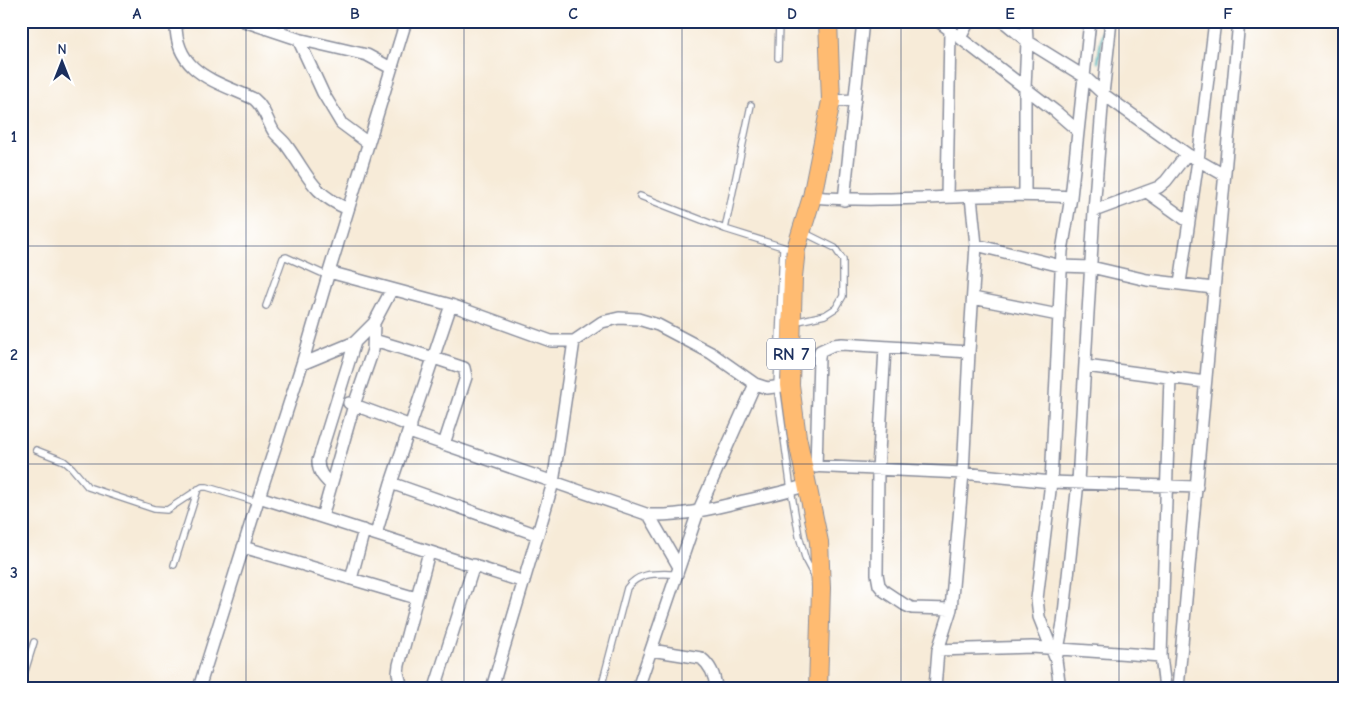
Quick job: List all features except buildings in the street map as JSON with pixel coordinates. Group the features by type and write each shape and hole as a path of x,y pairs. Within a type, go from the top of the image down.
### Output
{"main road":[{"name":"RN 7","path":"818,688 821,588 818,542 799,488 810,466 797,437 783,386 792,323 793,277 789,248 801,231 812,197 831,100 828,21"}],"street":[{"path":"176,21 178,48 187,61 199,72 254,99 261,105 273,130 286,145 308,179 324,196 348,209"},
{"path":"244,21 298,39 367,55 391,68"},
{"path":"199,688 302,364 406,21"},
{"path":"844,200 863,21"},
{"path":"938,21 1078,131"},
{"path":"960,38 969,21"},
{"path":"1002,21 1027,41 1085,77 1103,94 1187,154 1224,175"},
{"path":"1025,195 1026,21"},
{"path":"1060,688 1055,652 1037,609 1050,482 1061,266 1071,197 1090,21"},
{"path":"1055,652 1078,482 1094,211 1111,21"},
{"path":"1180,283 1190,222 1215,21"},
{"path":"1178,688 1213,288 1239,21"},
{"path":"947,198 950,31"},
{"path":"298,39 323,93 341,123 368,143"},
{"path":"831,100 856,100"},
{"path":"1094,211 1159,187 1187,154"},
{"path":"1148,192 1190,222"},
{"path":"812,197 844,200 1025,195 1071,197"},
{"path":"935,688 938,650 951,609 963,474 976,245 970,197"},
{"path":"976,245 1061,266 1112,270 1147,280 1213,288"},
{"path":"328,274 452,305 551,341 574,341 602,322 619,318 638,319 658,325 711,353 755,384 767,388 783,386"},
{"path":"302,364 355,342 374,323 392,289"},
{"path":"973,298 1058,315"},
{"path":"376,534 391,483 452,305"},
{"path":"322,517 354,406 373,350 374,323"},
{"path":"374,340 459,366 466,371 466,377 444,444"},
{"path":"492,688 553,482 574,341"},
{"path":"330,485 321,475 318,461 355,342"},
{"path":"969,352 842,344 833,345 820,351 810,466 963,474 1050,482 1197,488"},
{"path":"885,348 878,470 877,574 879,585 884,591 912,608 951,609"},
{"path":"1086,366 1205,382"},
{"path":"1165,688 1161,656 1170,377"},
{"path":"638,688 698,512 755,384"},
{"path":"338,399 444,444 649,515 665,516 698,512 799,488"},
{"path":"391,483 538,534"},
{"path":"258,500 322,517 524,582"},
{"path":"649,515 678,570"},
{"path":"351,579 364,530"},
{"path":"243,547 416,598"},
{"path":"402,688 398,673 399,665 429,552"},
{"path":"435,688 474,565"},
{"path":"938,650 1032,647 1055,652 1161,656"},
{"path":"651,650 701,658 711,669 716,688"}],"lane":[{"path":"281,33 284,21"},
{"path":"778,58 780,21"},
{"path":"725,229 751,105"},
{"path":"640,196 725,229 789,248 783,386 799,488"},
{"path":"792,323 825,315 836,308 843,296 844,260 835,248 801,231"},
{"path":"266,306 283,258 286,257 328,274"},
{"path":"36,450 64,461 88,488 154,509 166,510 198,489 207,487 258,500"},
{"path":"174,565 198,489"},
{"path":"601,688 627,588 632,580 644,575 678,570"},
{"path":"21,684 34,642"}],"waterway":[{"path":"1098,62 1104,21"}]}
